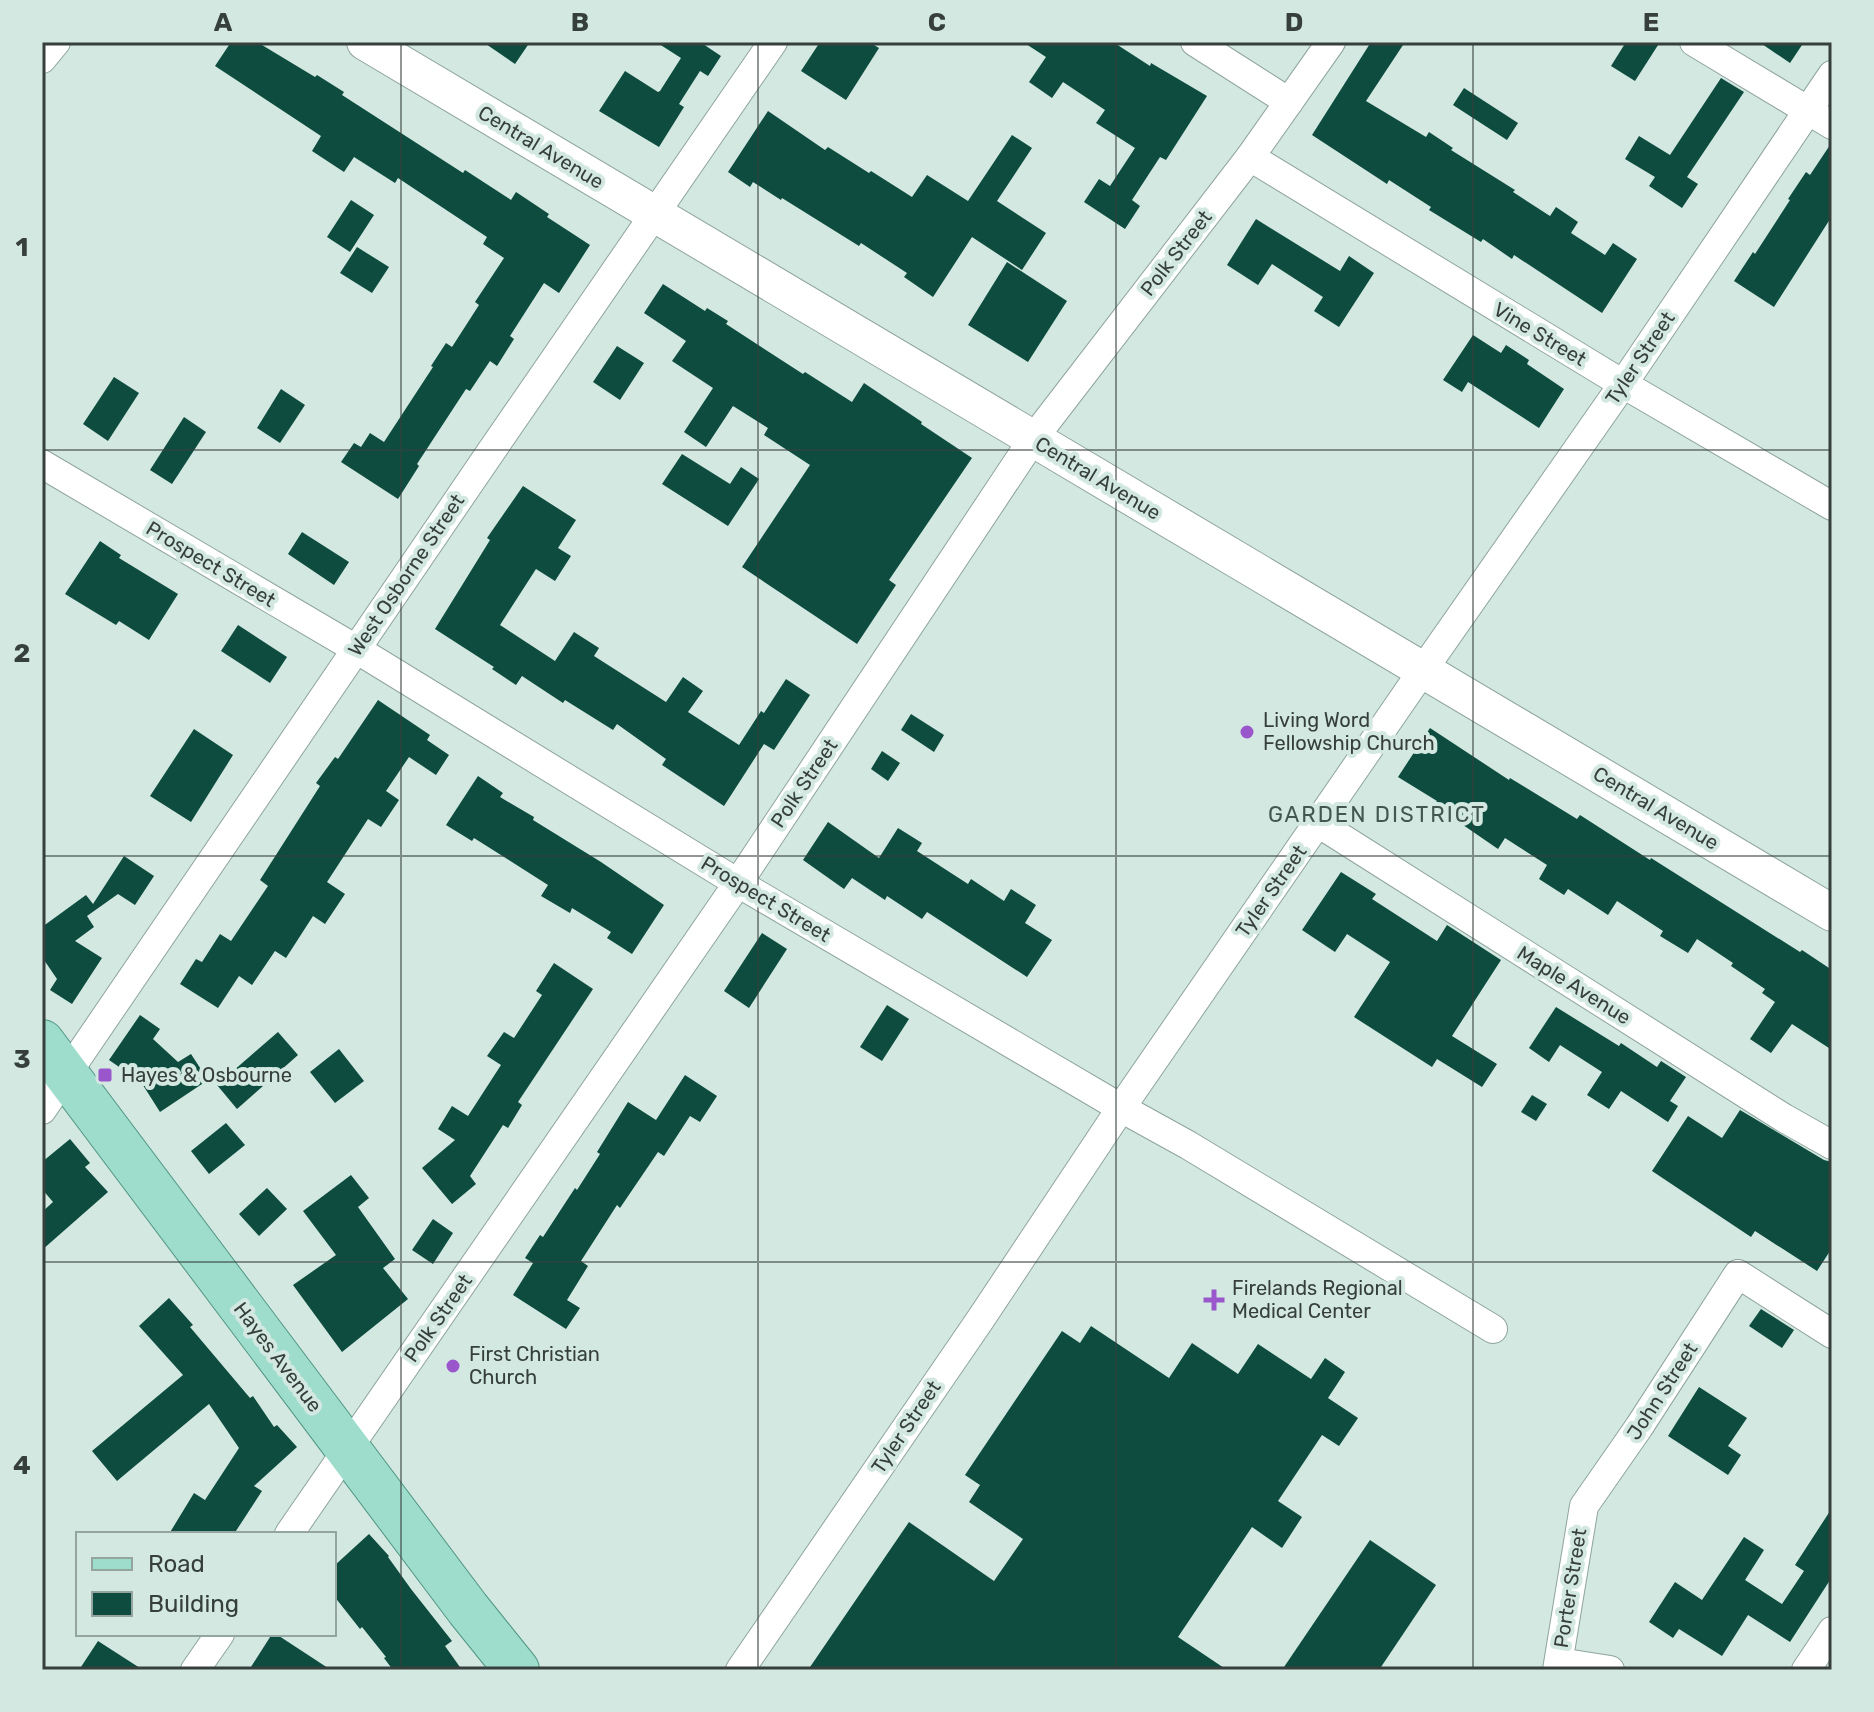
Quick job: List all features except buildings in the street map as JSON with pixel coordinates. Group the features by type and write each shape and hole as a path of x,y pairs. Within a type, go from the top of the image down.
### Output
{"main road":[{"name":"Hayes Avenue","path":"54,1058 517,1670"}],"street":[{"path":"42,59 56,42"},
{"name":"Central Avenue","path":"365,42 1832,913"},
{"name":"West Osborne Street","path":"42,1110 54,1058 356,649 773,42"},
{"path":"1195,42 1289,102"},
{"name":"Polk Street","path":"290,1532 738,883 1033,439 1250,157 1331,42"},
{"path":"1694,42 1832,125"},
{"name":"Tyler Street","path":"740,1670 1121,1108 1623,384 1832,75"},
{"name":"Vine Street","path":"1250,157 1623,384 1832,506"},
{"name":"Prospect Street","path":"42,464 356,649 738,883 1188,1145 1493,1329"},
{"name":"Maple Avenue","path":"1318,823 1771,1110 1832,1145"},
{"name":"John Street","path":"1584,1506 1738,1274 1832,1334"},
{"name":"Porter Street","path":"1558,1666 1584,1506"},
{"path":"1806,1670 1832,1631"},
{"path":"195,1670 219,1636"},
{"path":"1558,1666 1610,1670"}],"place":[{"name":"Living Word Fellowship Church","path":"1247,732"},
{"name":"Hayes & Osbourne","path":"105,1075"},
{"name":"Firelands Regional Medical Center","path":"1214,1300"},
{"name":"First Christian Church","path":"453,1366"}],"district":[{"name":"GARDEN DISTRICT","path":"1377,814"}]}
